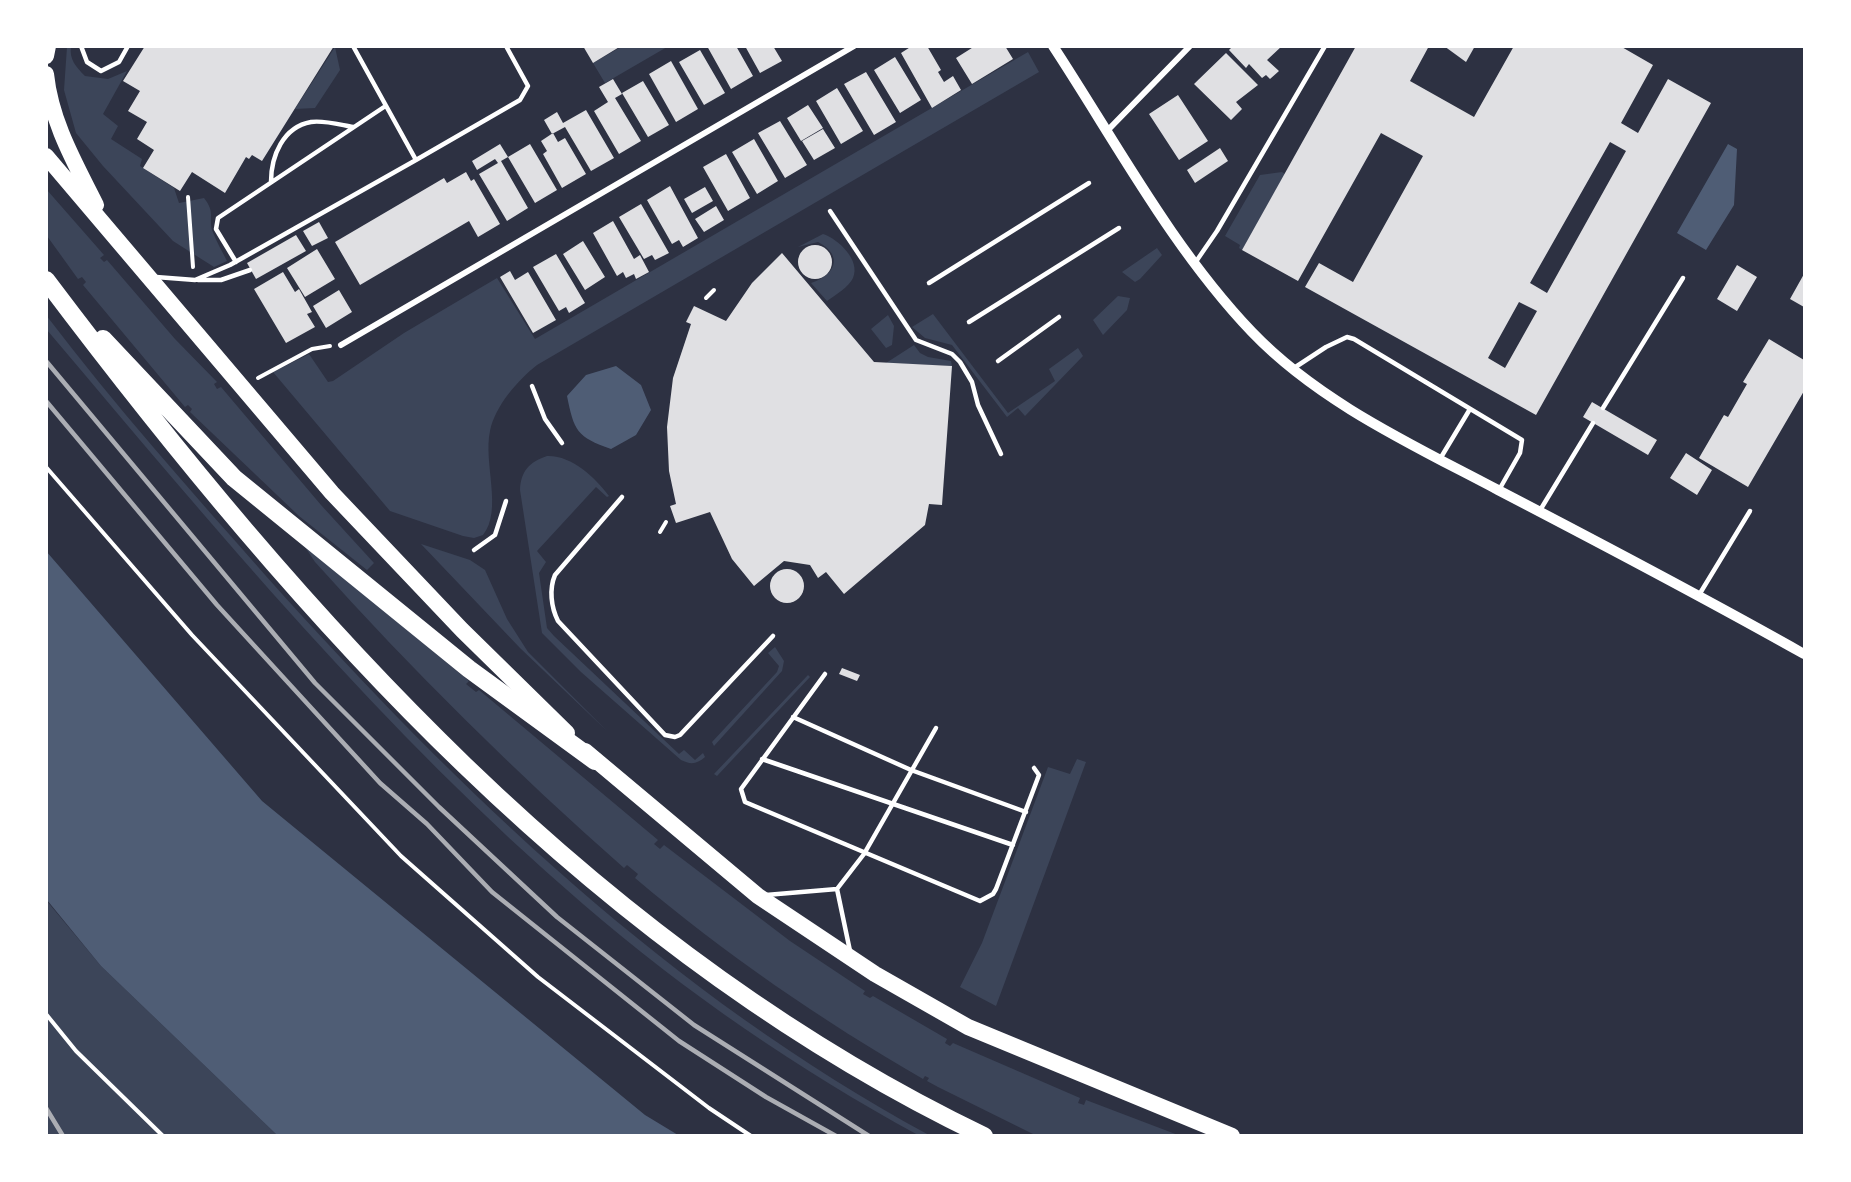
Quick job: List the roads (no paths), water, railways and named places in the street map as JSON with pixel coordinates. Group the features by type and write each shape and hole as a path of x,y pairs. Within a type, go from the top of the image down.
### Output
{"highway":[{"path":"46,56 48,46"},
{"path":"46,74 48,93 59,131 110,233"},
{"path":"46,156 380,546 595,761"},
{"path":"46,279 234,478 424,633 595,761 758,896 852,959 968,1027 1232,1136"},
{"path":"46,279 134,396 203,482 333,631 531,829 627,911 693,961 795,1032 916,1103 984,1136"}],"street":[{"path":"341,345 854,46"},
{"path":"1053,46 1195,263 1253,333 1293,369 1324,392 1440,459 1699,595 1804,654"},
{"path":"1107,131 1190,46"}],"lane":[{"path":"81,46 87,62 101,70 119,62 128,46"},
{"path":"353,46 384,107 416,160"},
{"path":"195,280 236,262 520,100 526,94 528,86 506,46"},
{"path":"1195,263 1217,231 1325,46"},
{"path":"236,262 216,229 215,223 222,214 384,107"},
{"path":"271,182 275,153 297,127 313,122 353,127"},
{"path":"929,283 1089,183"},
{"path":"830,211 916,340 952,354 960,362 972,382 978,405 1001,454"},
{"path":"969,322 1119,228"},
{"path":"151,277 221,280 250,270"},
{"path":"1603,408 1683,278"},
{"path":"998,361 1059,317"},
{"path":"1293,369 1326,347 1347,337 1470,409 1522,440 1520,453 1499,490"},
{"path":"531,386 545,419 562,443"},
{"path":"1440,459 1470,409"},
{"path":"1539,512 1593,423"},
{"path":"622,497 555,575 551,588 554,609 558,621 665,735 675,737 680,735 773,636"},
{"path":"474,550 495,535 506,501"},
{"path":"1699,595 1750,511"},
{"path":"825,674 741,789 745,802 980,901 993,894 1039,775 1034,768"},
{"path":"793,717 911,771 1026,812"},
{"path":"758,896 837,889 864,854 936,728"},
{"path":"762,759 1013,844"},
{"path":"837,889 852,959"}],"railway":[{"path":"46,361 315,683 439,807 557,917 694,1025 869,1136"},
{"path":"46,401 217,605 380,783 427,824 492,892 679,1041 766,1097 836,1136"},
{"path":"46,1108 63,1136"}]}
